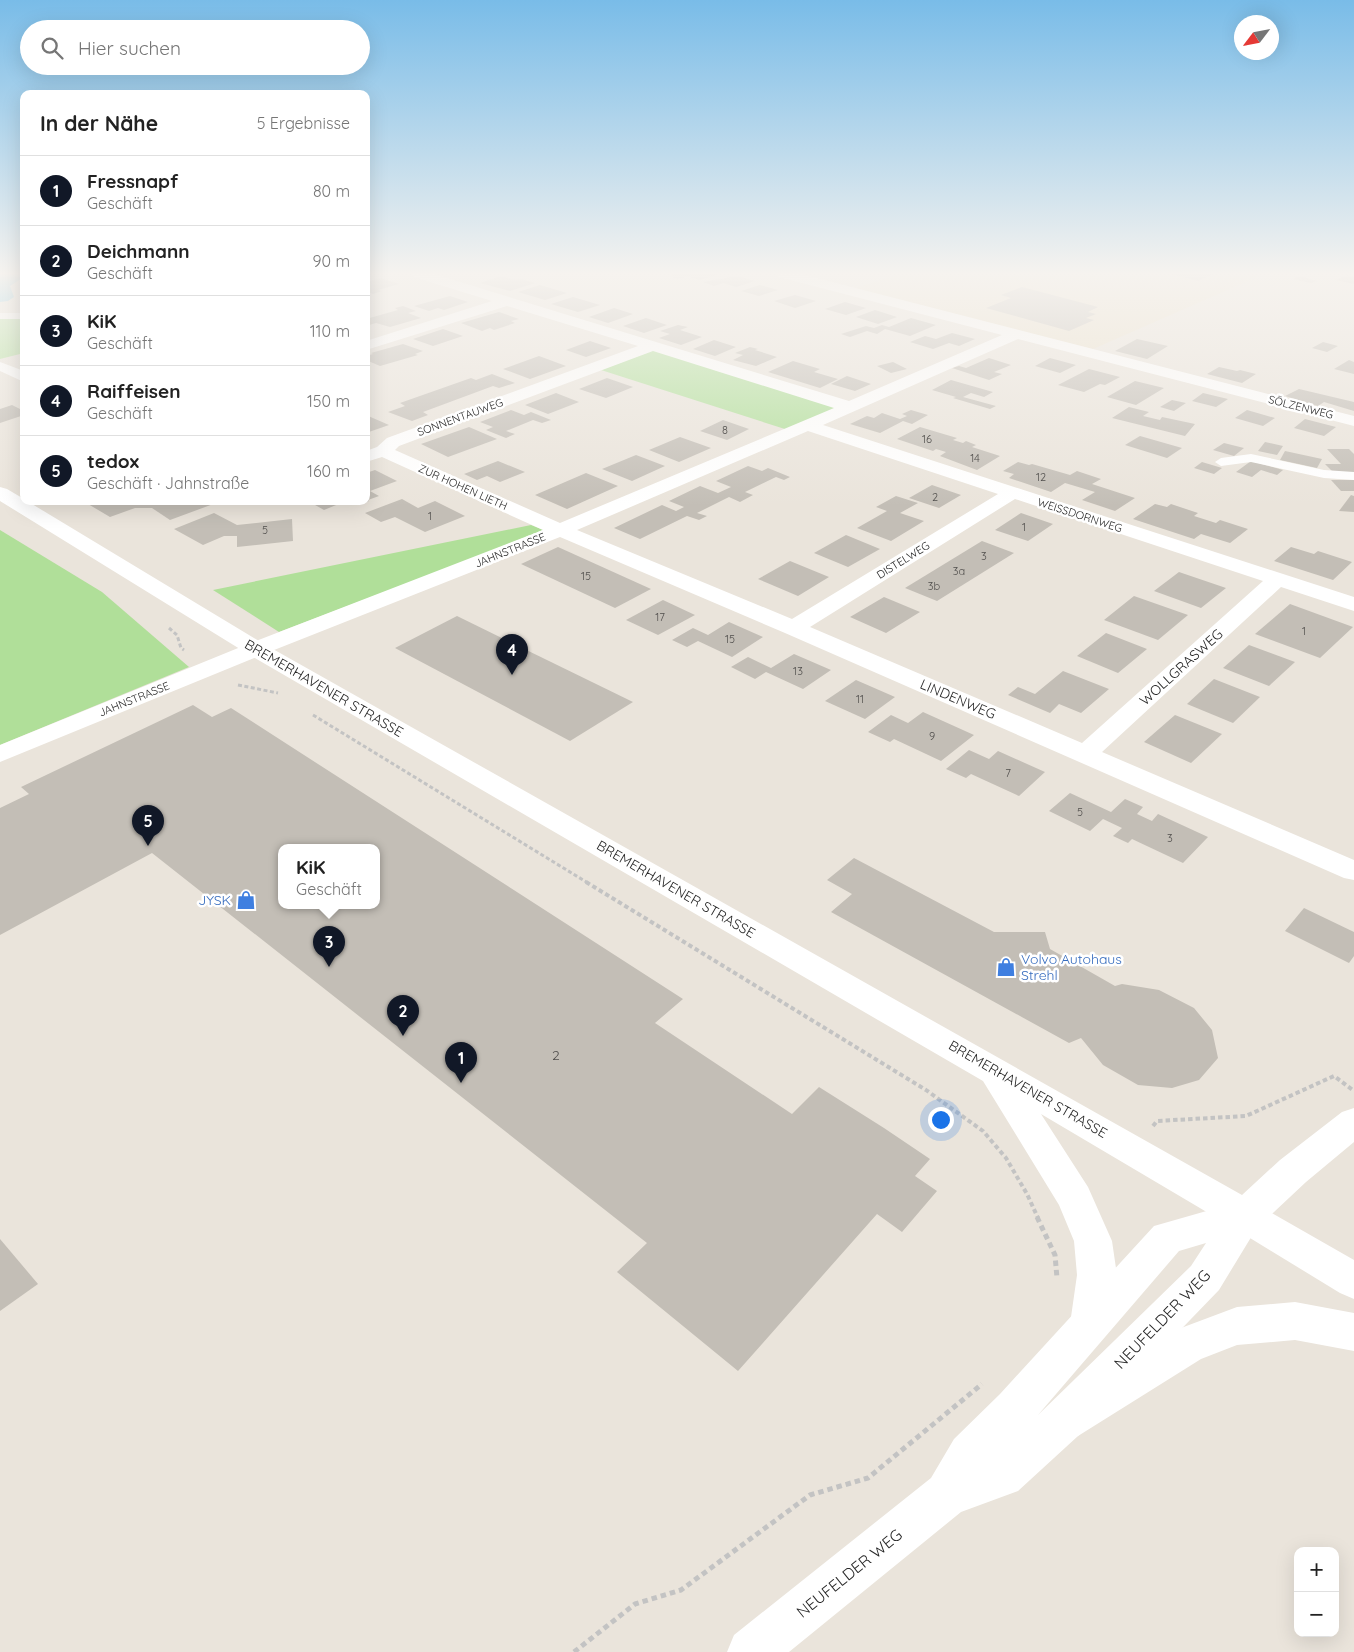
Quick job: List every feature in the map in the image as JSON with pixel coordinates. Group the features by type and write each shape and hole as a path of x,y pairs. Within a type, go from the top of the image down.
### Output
{"street":[{"name":"SONNENTAUWEG","path":"374,454 393,442 639,351"},
{"path":"669,351 850,407"},
{"name":"JAHNSTRASSE","path":"0,754 256,649 560,530 977,351"},
{"name":"SÖLZENWEG","path":"1082,351 1354,421"},
{"path":"1,366 20,361"},
{"path":"1,366 20,375"},
{"name":"WEISSDORNWEG","path":"807,425 1354,604"},
{"name":"ZUR HOHEN LIETH","path":"374,454 560,530"},
{"name":"BREMERHAVENER STRASSE","path":"0,493 256,649 995,1071 1354,1281"},
{"name":"DISTELWEG","path":"793,628 1012,493"},
{"name":"LINDENWEG","path":"560,530 793,628 1354,871"},
{"name":"WOLLGRASWEG","path":"1084,754 1278,579"},
{"path":"995,1071 1075,1198 1093,1241 1097,1275 1090,1324"},
{"path":"1245,1216 1292,1171 1354,1122"},
{"name":"NEUFELDER WEG","path":"947,1494 969,1454 1015,1409 1167,1238 1245,1216"},
{"name":"NEUFELDER WEG","path":"751,1652 947,1494 1002,1475 1063,1421 1205,1278 1245,1216"},
{"path":"1063,1421 1187,1345 1238,1326 1295,1321 1354,1332"}],"lane":[{"path":"1221,462 1250,458 1324,474 1354,476"}],"path":[{"path":"210,668 233,684 278,694 287,699"},
{"path":"304,709 926,1090 983,1131 1006,1158 1026,1194 1055,1255 1058,1283"},
{"path":"1134,1152 1157,1121 1246,1116 1334,1076 1354,1092"},
{"path":"574,1652 634,1604 681,1590 810,1495 868,1478 990,1378"}],"green space":[{"path":"0,351 20,351 20,354 0,359"},
{"path":"650,351 657,351 839,407 788,430 601,370"},
{"path":"531,525 546,531 279,632 213,590"},
{"path":"0,530 102,592 189,667 0,745"}],"building":[{"path":"378,351 423,351 415,354 418,355 380,366 370,362 370,355 373,354 371,353"},
{"path":"569,351 602,351 586,357"},
{"path":"700,351 726,351 715,356"},
{"path":"740,351 758,351 777,357 756,366 733,360 743,355 735,353"},
{"path":"1115,351 1160,351 1147,359"},
{"path":"539,356 566,366 530,379 503,369"},
{"path":"989,358 1011,365 994,372 1002,374 989,380 952,368 959,366 966,368"},
{"path":"1050,358 1076,365 1060,373 1035,366"},
{"path":"1349,360 1354,362 1354,374 1334,369"},
{"path":"793,361 820,369 814,372 838,379 820,388 768,372"},
{"path":"893,362 907,369 891,373 877,366"},
{"path":"1219,367 1256,374 1242,383 1207,374"},
{"path":"1089,369 1120,377 1105,385 1100,384 1084,392 1058,385"},
{"path":"492,374 515,383 499,388 493,386 423,412 428,415 412,421 388,412 405,406 400,403 471,378 476,380"},
{"path":"847,376 871,384 855,391 831,384"},
{"path":"607,378 633,387 606,398 579,389"},
{"path":"951,380 993,392 984,397 971,393 963,397 996,406 990,409 932,390"},
{"path":"1135,381 1164,388 1136,405 1107,397"},
{"path":"1299,389 1354,402 1354,411 1324,402 1318,406 1285,396"},
{"path":"556,393 579,402 548,414 525,405"},
{"path":"1203,393 1228,399 1216,407 1192,401"},
{"path":"1172,400 1186,403 1174,411 1160,407"},
{"path":"12,405 20,409 20,416 0,423 0,409"},
{"path":"1129,407 1149,412 1143,416 1160,420 1162,417 1195,424 1185,436 1112,418"},
{"path":"511,410 524,415 531,412 551,420 542,423 533,420 506,431 515,434 506,438 486,430 493,427 480,422"},
{"path":"911,410 928,415 912,424 903,421 880,433 850,424 867,416 874,418 882,413 900,419 907,416 902,414"},
{"path":"1247,410 1275,418 1263,426 1235,418"},
{"path":"370,417 389,425 370,432"},
{"path":"1305,419 1336,427 1324,436 1294,428"},
{"path":"723,420 749,429 727,440 700,431"},
{"path":"469,427 497,439 448,457 421,444"},
{"path":"920,427 957,438 953,440 963,443 966,441 976,445 972,447 1000,456 977,470 940,456 946,452 936,449 933,451 897,439"},
{"path":"1140,436 1182,448 1167,458 1125,445"},
{"path":"680,437 711,448 679,462 649,450"},
{"path":"1265,442 1283,446 1277,455 1258,451"},
{"path":"1224,443 1244,448 1234,456 1213,450"},
{"path":"1327,449 1349,449 1354,454 1354,473 1334,473 1325,464 1341,464"},
{"path":"1285,451 1322,459 1317,468 1280,460"},
{"path":"636,455 665,466 632,481 602,469"},
{"path":"498,461 525,472 500,482 487,476 477,480 464,474"},
{"path":"1251,461 1283,470 1277,475 1261,470 1252,477 1236,472"},
{"path":"1018,462 1070,475 1077,471 1101,479 1092,484 1135,498 1115,511 1082,500 1095,492 1065,483 1051,492 1009,478 1014,474 1003,471"},
{"path":"1202,462 1222,468 1214,474 1194,468"},
{"path":"748,466 762,471 768,468 790,477 784,480 776,477 745,492 753,495 740,502 729,497 697,513 707,516 699,520 687,516 640,539 614,528 662,505 676,511 684,507 669,501 700,486 718,493 731,487 716,481"},
{"path":"375,470 397,481 370,491 370,472"},
{"path":"586,473 618,486 567,509 535,495"},
{"path":"1331,480 1354,480 1354,491 1341,491"},
{"path":"932,485 961,495 939,508 909,498"},
{"path":"370,491 379,496 370,499"},
{"path":"1351,495 1354,496 1354,512 1339,511"},
{"path":"896,496 918,503 900,513 924,521 891,541 857,528 887,511 876,507"},
{"path":"402,499 418,508 435,501 465,516 425,532 395,517 381,522 365,513"},
{"path":"1155,504 1167,507 1171,504 1198,513 1194,516 1216,523 1220,520 1248,529 1230,543 1201,534 1194,539 1133,519"},
{"path":"90,505 211,505 170,520 152,508 135,508 110,517"},
{"path":"315,505 336,505 324,510"},
{"path":"214,513 237,525 292,519 293,541 237,547 237,536 224,536 203,545 174,529"},
{"path":"1021,513 1053,524 1028,541 995,530"},
{"path":"846,535 880,549 848,567 814,553"},
{"path":"982,541 1014,553 937,601 905,588"},
{"path":"558,547 651,589 615,608 521,564"},
{"path":"1291,547 1314,554 1318,551 1352,562 1333,580 1274,561"},
{"path":"790,561 829,577 798,596 758,579"},
{"path":"1179,572 1226,588 1201,608 1154,591"},
{"path":"1134,596 1188,615 1158,640 1104,620"},
{"path":"884,597 920,612 886,633 850,617"},
{"path":"663,600 695,615 658,635 626,620"},
{"path":"1290,604 1353,627 1320,658 1255,634"},
{"path":"457,616 633,702 570,741 395,648"},
{"path":"729,622 763,637 732,657 698,641 687,647 672,640 693,628 708,635"},
{"path":"1106,633 1147,649 1118,673 1077,656"},
{"path":"1249,645 1295,662 1269,686 1223,668"},
{"path":"794,654 831,670 803,689 766,672 755,679 731,667 748,657 771,668"},
{"path":"1063,671 1109,689 1081,713 1059,704 1050,713 1008,695 1018,687 1035,694"},
{"path":"1214,679 1260,697 1233,723 1187,704"},
{"path":"856,680 895,697 865,719 825,701"},
{"path":"193,705 212,717 231,708 683,999 655,1023 792,1114 819,1087 930,1159 915,1176 937,1191 902,1232 877,1214 738,1371 617,1272 647,1243 152,853 0,935 0,808 29,794 21,787"},
{"path":"923,712 974,735 941,761 894,739 890,742 868,732 891,715 908,723"},
{"path":"1175,715 1222,734 1191,763 1144,742"},
{"path":"969,750 989,759 998,751 1045,772 1019,796 971,774 966,778 946,769"},
{"path":"1070,793 1111,812 1125,799 1143,807 1137,814 1152,821 1158,814 1208,837 1183,863 1132,839 1128,843 1113,836 1122,828 1103,819 1090,831 1049,811"},
{"name":"Volvo Autohaus Strehl","path":"854,858 994,932 1045,932 1050,949 1115,986 1122,984 1159,990 1194,1008 1212,1030 1218,1058 1199,1080 1172,1088 1138,1085 1103,1065 1081,1038 1069,1043 831,912 852,894 827,880"},
{"path":"1304,908 1354,932 1354,956 1349,963 1285,931"},
{"path":"0,1239 38,1284 0,1311"}],"place":[{"name":"Raiffeisen","path":"512,675"},
{"name":"tedox","path":"148,846"},
{"name":"JYSK","path":"246,900"},
{"name":"KiK","path":"329,967"},
{"name":"Volvo Autohaus Strehl","path":"1006,967"},
{"name":"Deichmann","path":"403,1036"},
{"name":"Fressnapf","path":"461,1083"}]}
